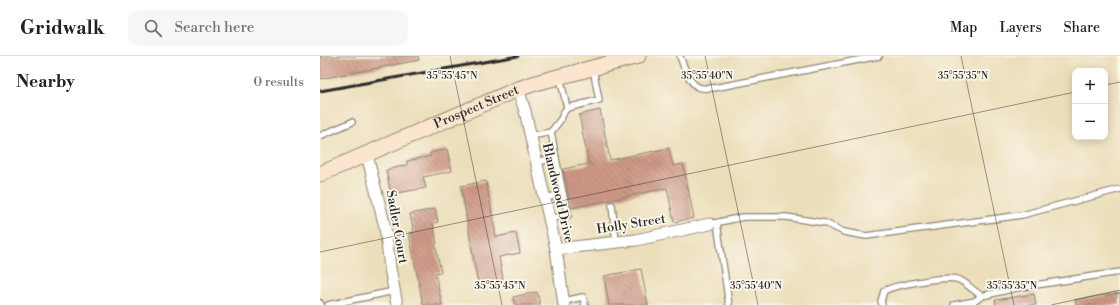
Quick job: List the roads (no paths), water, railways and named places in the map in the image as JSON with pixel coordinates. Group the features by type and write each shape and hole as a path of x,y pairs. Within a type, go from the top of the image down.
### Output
{"street":[{"name":"Prospect Street","path":"320,174 518,89 632,56"},
{"name":"Blandwood Drive","path":"518,89 526,111 556,249 564,303"},
{"name":"Sadler Court","path":"367,155 385,227 396,305"},
{"name":"Holly Street","path":"556,249 636,240 714,223"}],"lane":[{"path":"680,56 684,67 694,84 699,88 714,88 879,56"},
{"path":"531,136 551,132 567,108 599,100 593,68"},
{"path":"560,76 567,108"},
{"path":"320,136 352,122"},
{"path":"549,219 568,215 551,132"},
{"path":"536,162 556,158"},
{"path":"728,305 714,223 743,217 786,217 824,223 844,232 866,236 1022,215 1120,189"},
{"path":"544,198 564,194"},
{"path":"612,205 616,242"},
{"path":"954,305 975,301 982,296 1016,288 1120,272"},
{"path":"882,305 881,301 884,291 889,288 940,279 954,278 962,281 974,292 982,296"},
{"path":"328,305 394,290"},
{"path":"564,303 584,297 585,305"}],"railway":[{"path":"320,91 518,56"}]}
